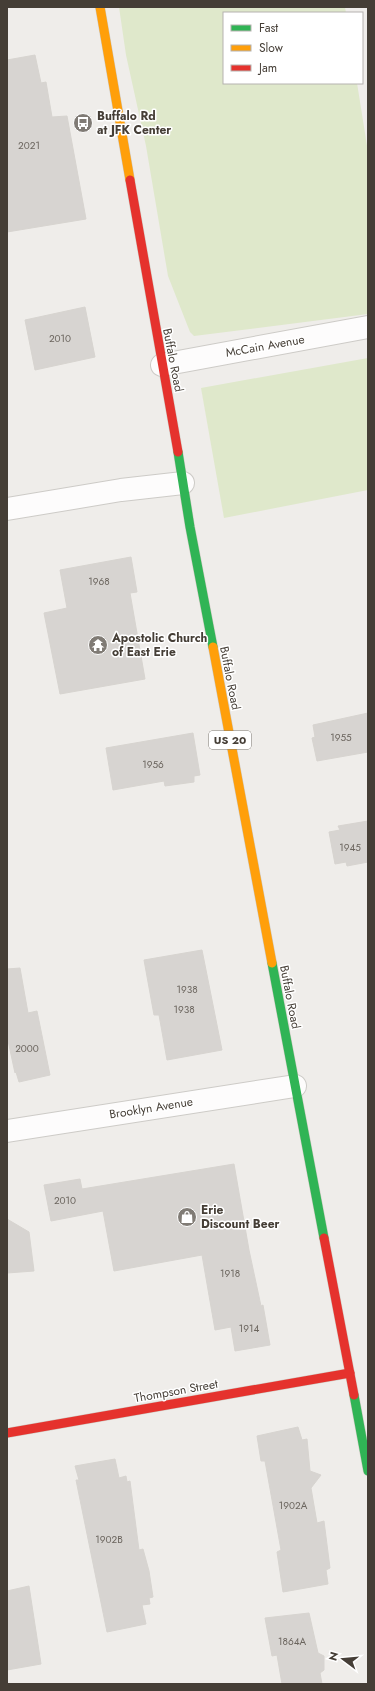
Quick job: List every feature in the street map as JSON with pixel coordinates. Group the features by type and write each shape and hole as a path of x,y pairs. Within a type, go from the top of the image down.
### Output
{"main road":[{"name":"Buffalo Road","path":"100,7 190,527 368,1471"},
{"name":"Thompson Street","path":"7,1433 350,1373"}],"street":[{"name":"McCain Avenue","path":"162,365 368,327"},
{"path":"7,509 121,490 183,483"},
{"name":"Brooklyn Avenue","path":"7,1131 295,1086"}],"green space":[{"path":"119,7 345,7 346,12 223,12 223,84 357,84 368,152 368,314 194,336 190,332 168,276 146,146 126,55"},
{"path":"368,358 368,490 224,518 201,388"}],"building":[{"path":"35,55 41,83 46,82 52,117 67,116 86,219 7,232 7,60"},
{"path":"85,307 95,357 35,370 25,320"},
{"path":"131,557 137,592 130,593 145,679 60,694 44,613 67,608 60,570"},
{"path":"368,713 368,752 317,761 312,738 315,737 313,725"},
{"path":"193,733 200,775 194,776 194,782 165,786 164,781 113,790 106,748"},
{"path":"368,821 368,862 347,866 346,862 335,864 329,832 340,830 338,826"},
{"path":"202,950 222,1050 167,1060 159,1015 154,1015 144,960"},
{"path":"20,968 28,1013 37,1011 50,1075 19,1082 16,1072 15,1073 7,1036 7,969"},
{"path":"234,1164 249,1250 261,1306 263,1305 270,1345 235,1351 231,1327 215,1330 202,1255 114,1271 103,1211 51,1221 44,1185 80,1179 82,1189"},
{"path":"7,1219 29,1232 34,1271 7,1273"},
{"path":"298,1427 302,1440 307,1439 310,1471 321,1475 311,1488 317,1523 324,1521 330,1568 326,1570 328,1584 283,1592 277,1552 281,1550 265,1461 261,1461 257,1436"},
{"path":"115,1459 119,1478 126,1476 127,1482 130,1481 139,1550 143,1549 149,1571 153,1597 149,1598 150,1604 142,1605 146,1624 107,1632 76,1480 79,1480 75,1466"},
{"path":"29,1586 41,1664 7,1670 7,1591"},
{"path":"309,1613 318,1653 324,1656 324,1670 320,1673 322,1684 282,1684 277,1655 272,1656 265,1618"}],"traffic: fast":[{"path":"178,452 190,527 213,647"},
{"path":"272,963 324,1238"},
{"path":"354,1395 368,1471"}],"traffic: slow":[{"path":"100,7 130,180"},
{"path":"213,647 272,963"}],"traffic: jam":[{"path":"130,180 178,452"},
{"path":"324,1238 354,1395"},
{"path":"7,1433 350,1373"}],"place":[{"name":"Buffalo Rd at JFK Center","path":"83,123"},
{"name":"Apostolic Church of East Erie","path":"98,645"},
{"name":"Erie Discount Beer","path":"187,1217"}]}
